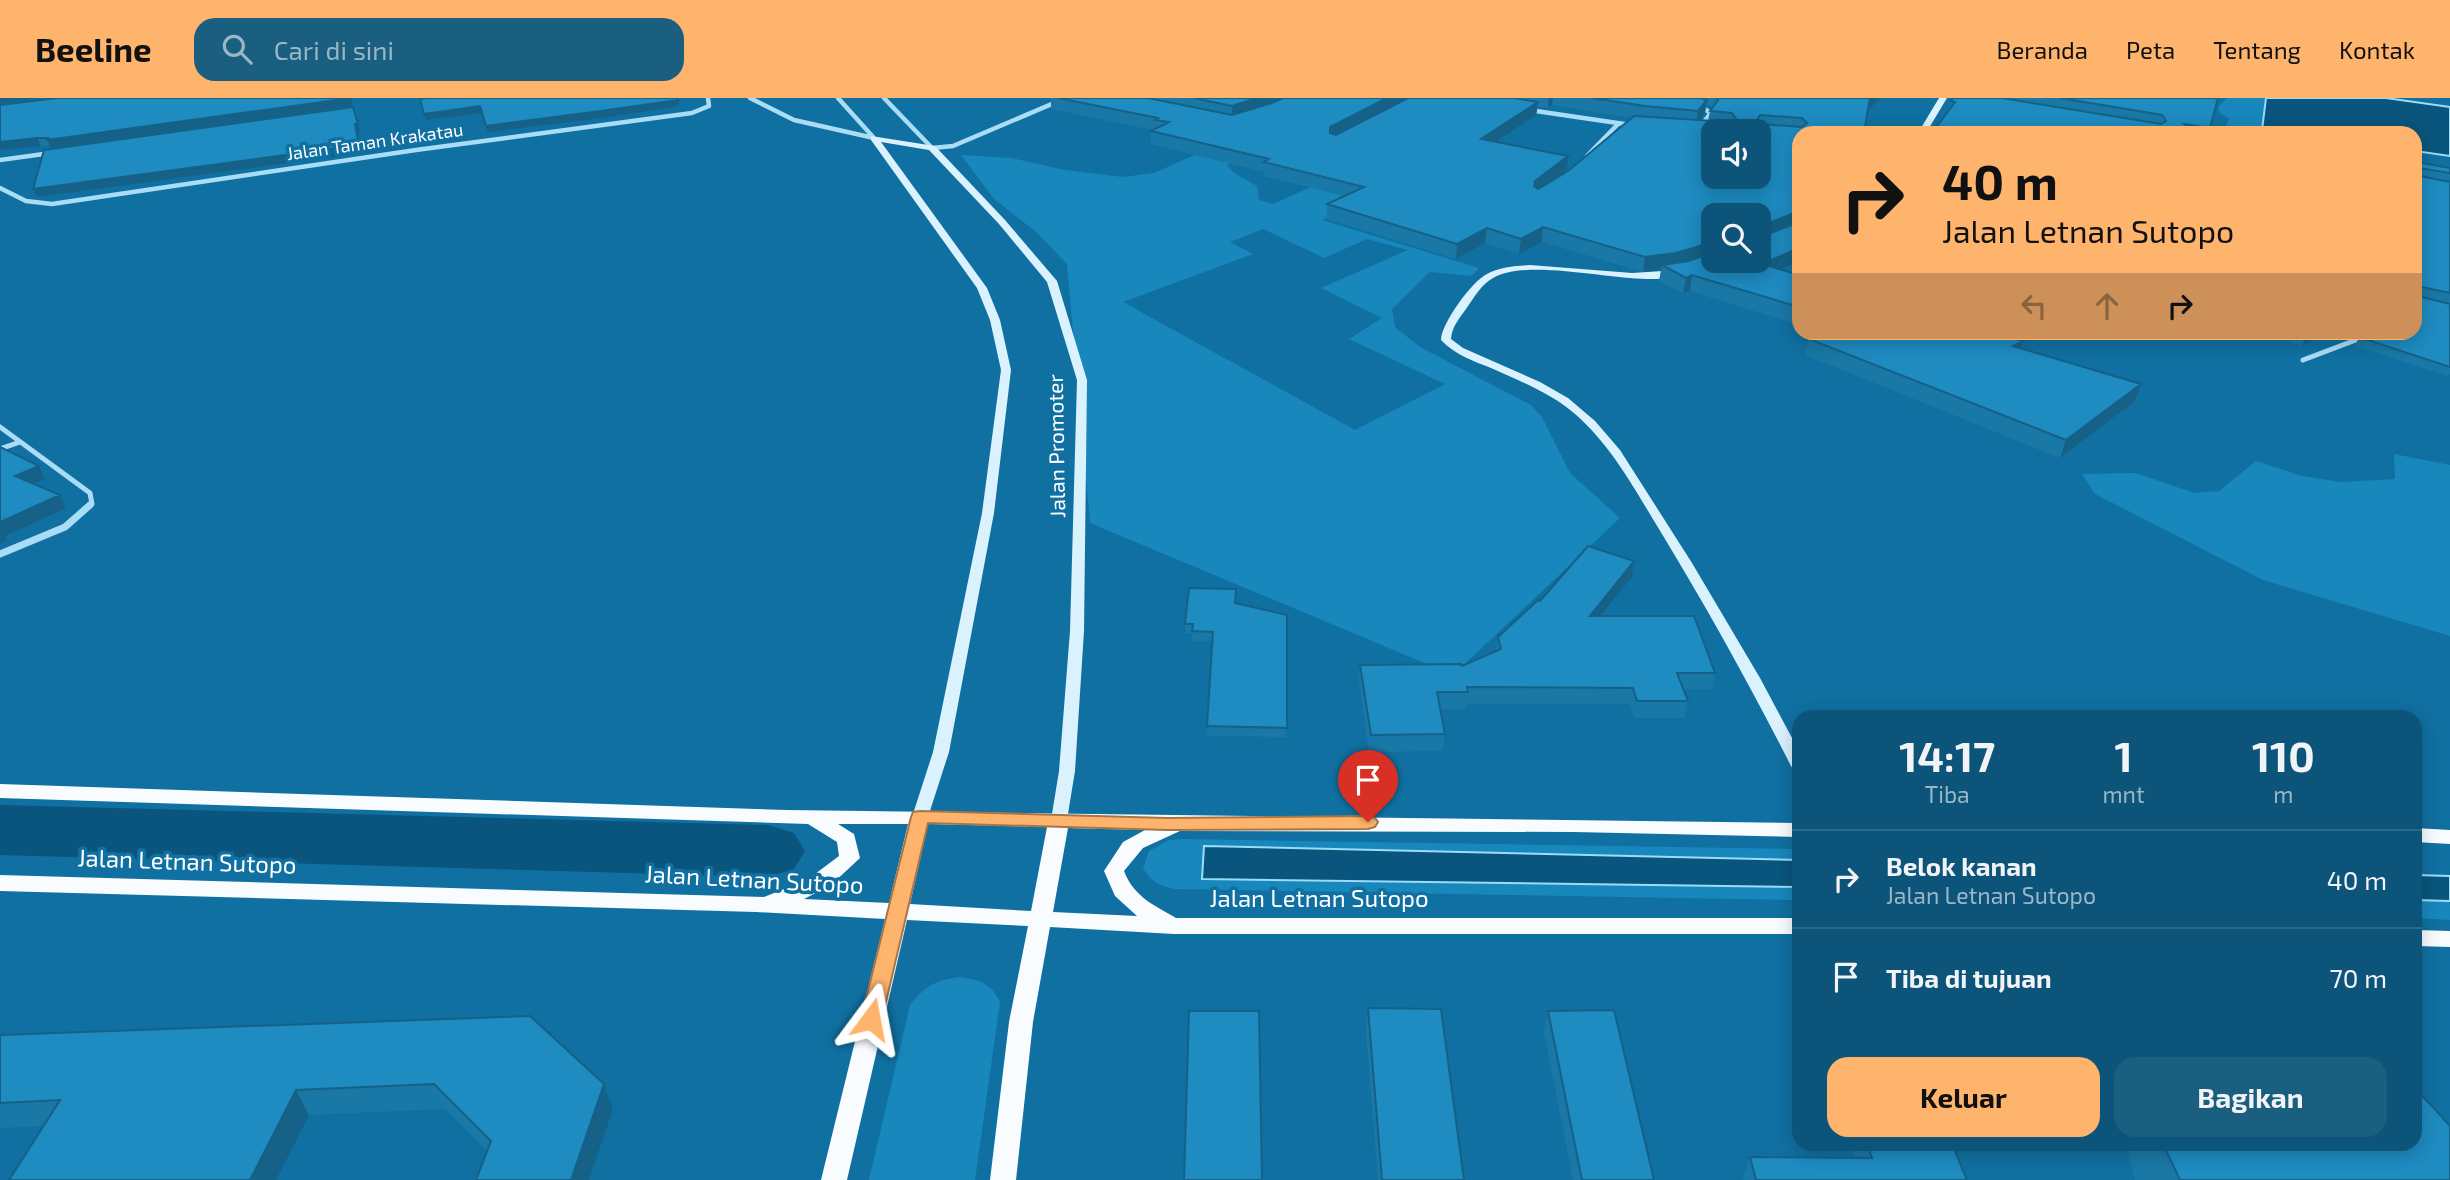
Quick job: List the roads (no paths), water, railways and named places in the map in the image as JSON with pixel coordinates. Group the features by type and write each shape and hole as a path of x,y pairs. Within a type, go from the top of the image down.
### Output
{"main road":[{"path":"0,792 812,817 1792,830"},
{"path":"756,904 807,891 830,878 850,858 847,839 812,817"},
{"path":"834,1180 920,817"},
{"path":"1003,1180 1021,1022 1059,820"},
{"path":"1174,926 1139,908 1120,891 1114,871 1125,850 1147,836 1198,823"},
{"path":"2422,835 2450,836"},
{"name":"Jalan Letnan Sutopo","path":"0,883 756,904 897,914 1174,926 1792,926"},
{"path":"2422,938 2450,939"}],"street":[{"name":"Jalan Taman Krakatau","path":"0,188 36,204 52,204 416,150 692,113 709,106 708,98"},
{"path":"750,98 772,111 819,128 932,148 953,146 1066,98"},
{"path":"838,98 874,138 982,288 995,320 1006,370 988,513 941,752 920,817"},
{"name":"Jalan Promoter","path":"884,98 1002,222 1052,281 1082,380 1077,631 1067,771 1059,820"},
{"path":"1926,126 1943,98"},
{"path":"1690,104 1708,109 1711,113 1698,129"},
{"path":"1527,110 1642,126"},
{"path":"1581,162 1618,124"},
{"path":"1688,129 1701,129"},
{"path":"0,160 55,152"},
{"path":"1696,268 1676,274 1629,278 1526,268 1501,271 1485,279 1475,290 1447,328 1446,341 1458,350 1567,402 1599,429 1640,488 1693,575 1761,691 1792,752"},
{"path":"2303,360 2356,340"},
{"path":"0,554 65,527 92,504 90,493 1,429"},
{"path":"0,449 20,442"}],"waterway":[{"path":"0,830 768,851"}]}
